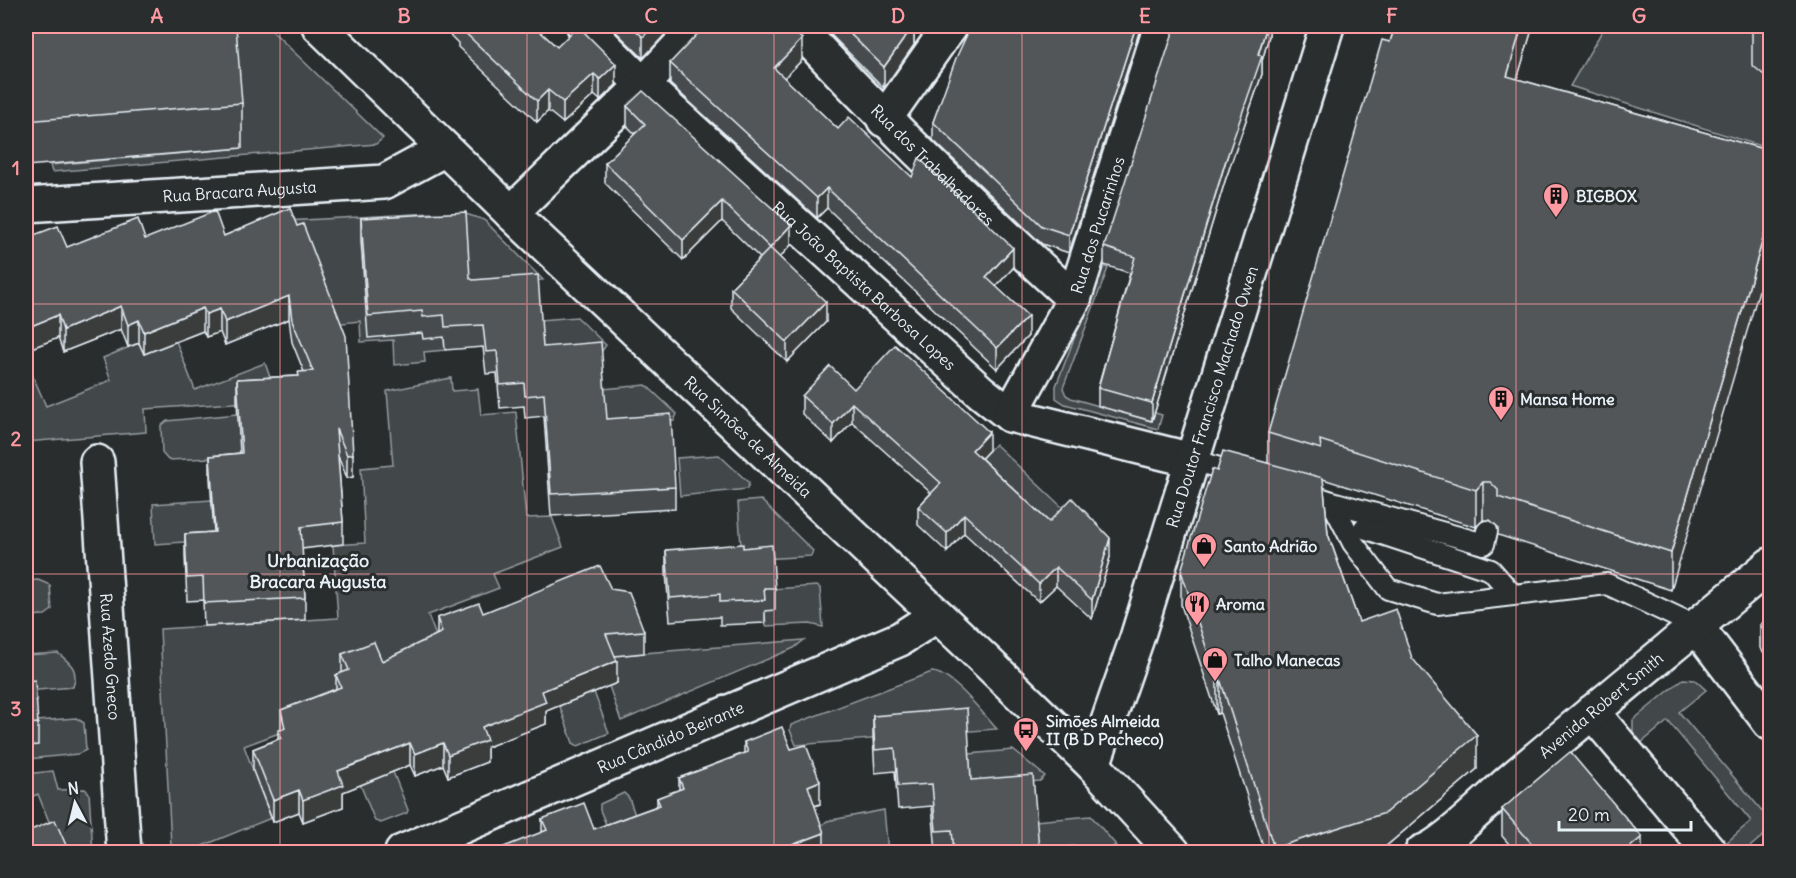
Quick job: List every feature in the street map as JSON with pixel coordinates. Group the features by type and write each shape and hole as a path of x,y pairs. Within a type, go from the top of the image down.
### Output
{"street":[{"name":"Rua Simões de Almeida","path":"319,26 511,213 1093,765 1173,852"},
{"name":"Rua João Baptista Barbosa Lopes","path":"584,26 643,85 972,384 1010,415 1192,460"},
{"path":"511,213 643,85 698,26"},
{"name":"Rua dos Trabalhadores","path":"796,26 884,120 977,211 1074,299"},
{"path":"884,120 950,26"},
{"name":"Rua dos Pucarinhos","path":"1010,415 1074,299 1161,26"},
{"name":"Rua Doutor Francisco Machado Owen","path":"1093,765 1137,638 1327,26"},
{"name":"Rua Bracara Augusta","path":"26,205 384,182 445,148"},
{"name":"Rua Azedo Gneco","path":"97,462 124,852"},
{"name":"Avenida Robert Smith","path":"1430,851 1467,817 1770,565"},
{"name":"Rua Cândido Beirante","path":"402,852 900,639 937,615"},
{"path":"1696,626 1770,723"},
{"path":"1592,712 1710,852"}],"lane":[{"path":"1192,460 1258,480"},
{"path":"1279,486 1484,544 1487,531"},
{"path":"1332,502 1353,543 1388,589 1437,604 1607,584 1696,626"},
{"path":"1364,528 1491,570 1512,594"}],"shaded area":[{"path":"221,26 267,26 383,138 376,144 52,172 50,165 242,148"},
{"path":"1605,26 1754,26 1770,80 1770,149 1570,86"},
{"path":"433,213 466,214 484,220 543,280 459,287 444,337 445,350 424,352 425,362 394,365 393,340 361,342 360,321 333,324 286,221"},
{"path":"1102,266 1108,268 1063,388 1066,395 1071,398 1151,421 1155,413 1162,415 1158,429 1065,404 1056,398 1056,386"},
{"path":"577,317 606,345 602,351 531,356 540,320"},
{"path":"176,341 195,390 265,363 278,400 145,409 146,432 26,442 26,377 32,374 46,406 111,380 103,358 139,343 144,354"},
{"path":"451,378 452,391 478,389 481,415 516,412 526,518 552,517 563,547 493,574 499,588 428,615 447,665 349,692 314,720 244,746 271,818 195,849 196,852 150,852 150,849 171,846 160,629 338,618 333,545 365,543 361,468 393,465 387,391"},
{"path":"646,385 677,414 674,421 584,428 603,389"},
{"path":"237,414 254,456 168,460 162,453 161,426 167,421"},
{"path":"995,444 1065,510 1042,534 968,473"},
{"path":"719,455 749,483 747,489 680,496 677,458"},
{"path":"212,500 228,539 155,544 153,504"},
{"path":"761,500 813,551 811,556 732,561 741,546 738,502"},
{"path":"38,580 50,585 52,610 45,615 26,616 26,581"},
{"path":"817,586 820,588 823,627 810,624 766,626 765,611 773,589"},
{"path":"804,640 794,648 621,721 609,686 617,683 607,656"},
{"path":"58,653 73,667 75,681 73,687 26,691 26,655"},
{"path":"932,672 949,679 997,729 796,745 790,730 791,725"},
{"path":"1683,679 1695,680 1706,690 1679,712 1763,812 1770,806 1770,830 1746,850 1735,852 1725,844 1751,821 1668,721 1641,743 1633,733 1633,720"},
{"path":"564,690 569,702 594,692 609,733 578,746 573,743 555,693"},
{"path":"76,718 84,723 86,750 78,754 28,759 27,746 37,721"},
{"path":"1013,750 1045,776 1040,781 961,787 961,776 971,776 969,754"},
{"path":"53,771 58,790 85,789 89,793 93,852 66,852 60,849 38,794 26,799 26,774"},
{"path":"393,772 408,810 407,813 381,823 375,821 356,774"},
{"path":"624,793 629,798 642,835 617,851 600,810 600,804"},
{"path":"884,810 888,852 822,852 817,830 827,821"},
{"path":"1091,816 1116,845 1111,848 1028,852 1035,821"}],"building":[{"path":"26,26 236,26 242,103 26,121"},
{"path":"458,26 534,26 557,47 578,26 616,64 600,79 594,74 563,102 548,90 537,101"},
{"path":"631,26 653,26 643,37"},
{"path":"705,26 789,26 802,39 774,68 838,129 849,117 912,177 919,158 1013,248 986,277 1028,316 997,348 827,188 817,198 670,63"},
{"path":"842,26 913,26 884,67"},
{"path":"971,26 1136,26 1069,235 1042,226 933,122 956,58"},
{"path":"1175,26 1267,26 1258,54 1262,56 1225,163 1152,403 1098,388 1135,257 1104,247"},
{"path":"1395,26 1522,26 1507,76 1770,151 1770,215 1671,553 1498,497 1498,490 1490,482 1483,482 1476,490 1320,440 1321,449 1268,433 1382,40 1390,42"},
{"path":"1761,26 1770,26 1770,34"},
{"path":"643,91 791,225 770,248 722,201 683,240 605,163 645,124 627,106"},
{"path":"290,208 297,226 303,224 346,336 353,454 347,455 336,429 343,522 301,527 305,598 204,603 203,577 187,578 185,534 215,532 210,456 242,453 237,379 299,376 298,372 313,371 292,320 289,296 225,322 220,309 206,314 203,308 144,332 139,320 128,325 121,306 63,330 58,315 26,328 26,238 58,226 67,247 138,219 145,239 215,211 224,236"},
{"path":"466,212 470,278 473,280 538,275 543,347 601,342 607,419 671,414 675,487 551,494 544,394 525,396 524,383 500,385 497,351 486,352 483,325 445,327 444,315 423,317 422,311 368,316 361,218"},
{"path":"770,248 826,302 787,342 731,288"},
{"path":"895,345 989,432 972,450 1049,522 1072,498 1110,538 1092,600 1056,567 1039,584 964,514 947,533 918,507 941,483 852,403 833,424 802,396 830,366 854,389"},
{"path":"1223,451 1323,478 1328,534 1359,622 1396,609 1412,658 1477,735 1385,813 1274,848 1220,679 1217,680 1181,571 1212,469 1217,471"},
{"path":"743,544 743,548 772,545 775,588 764,588 765,600 720,602 720,594 670,598 666,550"},
{"path":"600,566 611,589 629,592 644,631 606,634 617,661 542,691 546,702 482,727 487,740 448,755 443,743 415,754 410,743 338,771 343,785 303,800 299,790 273,800 253,749 281,738 278,731 285,728 281,710 341,687 336,675 349,670 342,654 374,642 382,661 442,632 437,618 479,603 483,613"},
{"path":"1770,617 1770,637 1760,625"},
{"path":"35,680 38,723 27,724 30,751 26,752 26,681"},
{"path":"967,708 971,780 1033,775 1039,849 1078,846 1079,851 1100,849 1101,852 954,852 952,830 936,831 932,784 898,786 895,748 875,750 873,716"},
{"path":"782,727 791,749 806,745 820,781 808,786 824,833 773,852 491,852 547,830 542,819 584,803 594,829 660,805 657,798 683,788 679,778 748,752 744,742"},
{"path":"1570,752 1642,837 1624,852 1539,852 1502,809"},
{"path":"55,820 69,852 26,852 26,832"}],"place":[{"name":"BIGBOX","path":"1556,219"},
{"name":"Mansa Home","path":"1501,422"},
{"name":"Santo Adrião","path":"1204,569"},
{"name":"Aroma","path":"1197,627"},
{"name":"Talho Manecas","path":"1215,683"},
{"name":"Simões Almeida II (B D Pacheco)","path":"1026,753"}],"district":[{"name":"Urbanização Bracara Augusta","path":"318,571"}]}
